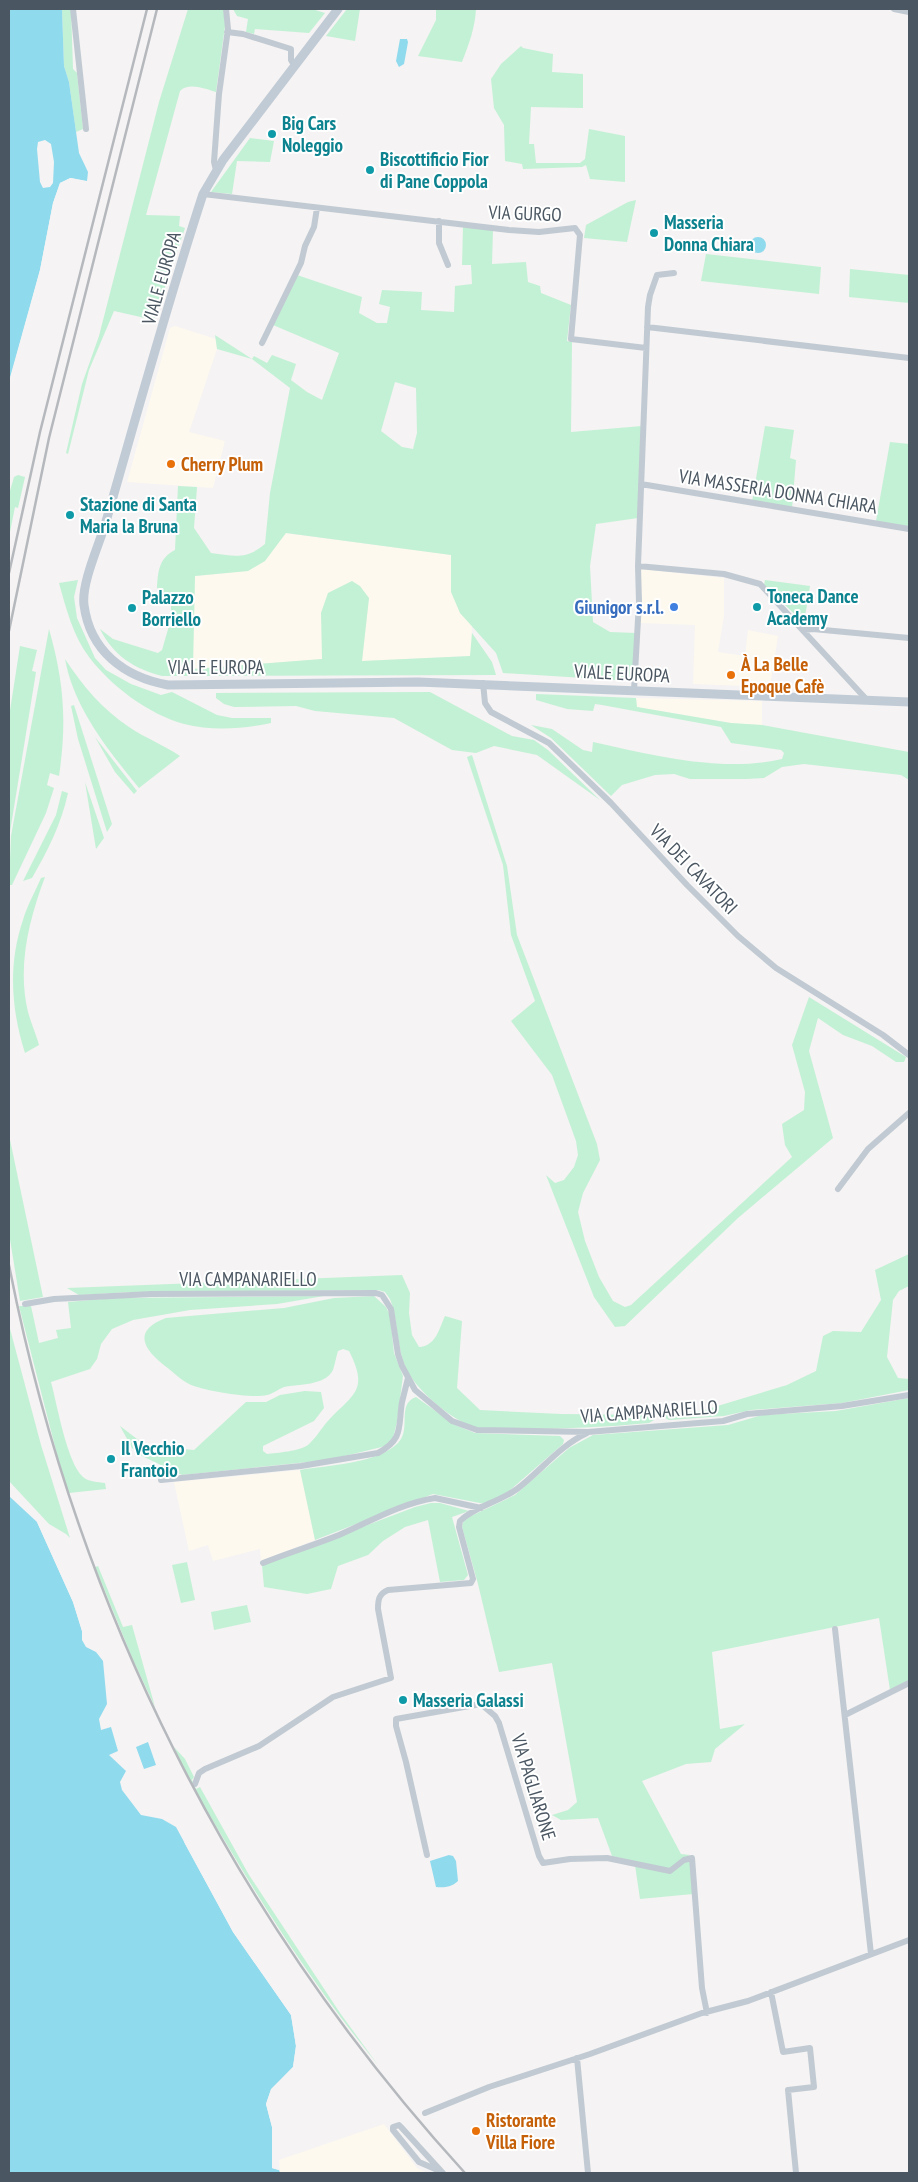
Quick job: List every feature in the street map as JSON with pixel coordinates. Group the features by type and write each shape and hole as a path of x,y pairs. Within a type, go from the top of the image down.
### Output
{"street":[{"path":"73,9 86,129"},
{"path":"216,170 214,162 227,32 226,9"},
{"name":"VIALE EUROPA","path":"338,9 216,170 202,194 105,525 84,589 84,604 89,625 95,640 112,661 131,674 168,685 483,683 909,702"},
{"path":"894,9 909,12"},
{"path":"227,32 243,34 291,49 291,60 294,65"},
{"name":"VIA GURGO","path":"202,194 516,231 539,232 575,228 580,235 571,339 646,348"},
{"path":"262,343 301,263 305,246 314,226 317,208"},
{"path":"439,221 439,243 448,265"},
{"path":"634,690 638,632 638,566 646,326 650,295 655,278 660,274 674,273"},
{"path":"646,326 909,358"},
{"name":"VIA MASSERIA DONNA CHIARA","path":"641,484 909,529"},
{"path":"638,566 724,574 753,580 767,590 867,700"},
{"path":"805,630 813,629 909,638"},
{"name":"VIA DEI CAVATORI","path":"483,683 485,703 491,712 549,743 611,803 687,885 745,942 776,968 883,1035 909,1055"},
{"path":"838,1188 868,1149 909,1113"},
{"name":"VIA CAMPANARIELLO","path":"25,1304 54,1299 150,1294 376,1293 382,1295 391,1309 398,1354 408,1378 424,1399 452,1421 477,1430 588,1432 723,1421 747,1414 842,1406 909,1395"},
{"path":"161,1480 301,1466 378,1453 386,1449 400,1432 402,1403 408,1378"},
{"path":"194,1784 199,1773 205,1769 259,1746 333,1698 390,1678 378,1600 382,1593 388,1590 471,1583 473,1579 459,1527 460,1521 519,1488 565,1446 588,1432"},
{"path":"263,1563 428,1499 435,1498 481,1508"},
{"path":"835,1629 871,1954"},
{"path":"845,1715 909,1683"},
{"name":"VIA PAGLIARONE","path":"427,1855 396,1726 396,1718 481,1704 495,1716 498,1723 539,1856 543,1863 570,1859 607,1858 670,1871 684,1860 692,1858 702,1988 707,2013"},
{"path":"425,2113 475,2092 770,1992 909,1940"},
{"path":"770,1992 783,2052 810,2048 814,2087 788,2090 796,2173"},
{"path":"577,2058 588,2173"},
{"path":"399,2125 443,2173 415,2158 393,2130 393,2127 399,2125"}],"shaded area":[{"path":"175,326 216,339 217,349 189,432 225,441 213,488 127,482 170,328"},
{"path":"285,533 452,555 460,613 472,625 471,656 362,661 369,598 352,581 328,593 321,613 323,659 192,669 195,576 248,571"},
{"path":"641,569 724,578 724,616 718,652 745,656 748,630 778,636 770,687 693,684 695,625 640,623"},
{"path":"636,698 762,701 762,725 731,723 637,707"},
{"path":"300,1470 315,1540 261,1561 260,1549 213,1561 208,1545 189,1551 174,1482"},
{"path":"384,2124 417,2168 427,2173 280,2173 279,2160"}],"green space":[{"path":"62,9 71,9 73,69 77,73 83,129 76,132 69,82 64,66"},
{"path":"188,9 224,9 225,26 216,92 192,87 184,88 180,91 146,215 180,216 179,226 185,228 154,320 114,311 89,370 68,454 66,453 82,384 99,336 159,102"},
{"path":"233,9 312,9 325,13 309,33 255,29 254,34 246,32 248,19 237,16"},
{"path":"347,9 360,9 355,41 326,36"},
{"path":"436,9 476,9 473,29 462,62 418,56 436,20"},
{"path":"521,46 553,54 552,72 583,74 583,108 531,107 529,144 534,144 536,163 580,163 585,159 589,129 625,136 625,182 590,179 586,165 582,167 523,169 522,164 505,161 504,125 494,108 491,79 501,64"},
{"path":"250,138 274,141 270,162 237,161 232,194 211,192"},
{"path":"636,200 627,242 584,238 586,225 628,202"},
{"path":"463,227 493,230 492,264 526,262 528,282 540,286 541,293 571,305 567,341 572,342 571,432 642,426 638,518 596,524 590,566 593,622 610,632 636,633 632,681 503,673 496,653 460,613 451,592 451,555 286,533 265,561 248,571 195,576 193,669 322,659 321,613 328,593 352,581 360,586 369,598 362,661 470,656 472,633 492,662 496,675 162,676 142,669 125,660 111,646 100,629 113,639 158,653 162,650 171,619 171,600 157,588 157,582 160,566 166,557 175,550 178,486 197,487 194,528 211,553 233,556 246,555 265,544 270,493 290,388 252,359 254,356 267,363 272,355 296,364 291,380 322,400 339,353 273,325 297,275 362,297 359,313 377,323 387,323 390,307 379,304 382,290 422,292 421,310 454,312 455,286 472,284 471,265 462,265","holes":["395,382 416,388 417,433 413,449 402,447 381,431"]},
{"path":"706,254 821,267 819,294 701,281"},
{"path":"850,269 909,275 909,303 849,297"},
{"path":"215,335 252,359 217,349"},
{"path":"765,426 794,430 790,458 796,460 792,508 752,502"},
{"path":"890,442 909,444 909,527 876,521"},
{"path":"18,475 25,477 18,508 15,507 9,537 9,494 14,477"},
{"path":"78,580 74,597 77,618 95,658 106,670 131,684 161,695 172,692 217,715 232,718 271,718 271,723 250,727 205,728 170,719 131,698 98,668 83,649 74,631 59,583"},
{"path":"765,580 810,586 804,623 764,585"},
{"path":"49,629 58,667 63,702 63,737 59,776 50,773 47,785 54,788 46,813 12,885 9,885 11,836"},
{"path":"20,646 37,650 32,671 36,672 9,838 9,717"},
{"path":"65,659 86,688 110,713 135,731 180,756 139,788 104,743 84,711 69,677"},
{"path":"430,692 512,736 534,740 548,750 600,800 537,755 494,746 476,753 452,750 394,718 315,711 296,706 234,707 224,704 216,698 216,693"},
{"path":"536,694 636,698 637,707 731,723 762,725 909,752 909,780 901,775 804,764 782,767 764,778 690,779 674,774 655,775 622,785 611,796 551,738 531,725 552,729 583,750 592,752 593,742 687,761 735,764 759,763 782,759 784,753 781,750 731,743 721,727 595,704 593,711 567,709 536,700"},
{"path":"74,705 112,824 107,832 78,739 71,706"},
{"path":"95,737 137,791 134,794 115,772"},
{"path":"472,755 507,866 517,935 597,1144 600,1160 583,1193 578,1212 585,1241 599,1277 613,1301 625,1307 631,1305 792,1157 785,1145 782,1124 804,1110 805,1092 792,1045 809,997 906,1057 904,1062 896,1062 872,1046 843,1035 818,1018 809,1051 833,1138 738,1218 625,1326 615,1327 594,1297 546,1175 555,1183 564,1180 574,1167 578,1155 576,1141 552,1075 511,1021 535,1001 511,935 503,865 467,757"},
{"path":"85,782 104,838 96,849"},
{"path":"62,791 68,793 62,816 53,837 32,878 23,881 56,815"},
{"path":"45,877 34,910 24,960 25,995 28,1012 39,1045 25,1053 14,1003 13,970 18,937 27,910 41,878"},
{"path":"9,1135 43,1297 20,1301 9,1233"},
{"path":"909,1254 909,1286 899,1291 893,1300 887,1357 898,1378 909,1379 909,1390 842,1403 751,1410 724,1416 669,1420 665,1418 665,1415 701,1411 787,1385 816,1371 823,1336 833,1331 861,1332 881,1300 875,1270"},
{"path":"402,1275 410,1293 409,1313 412,1335 419,1347 429,1344 433,1340 445,1316 462,1321 457,1388 480,1410 561,1414 654,1415 654,1420 649,1423 552,1429 489,1429 471,1426 445,1411 427,1396 413,1380 401,1354 390,1299 385,1292 378,1290 132,1292 79,1295 67,1288"},
{"path":"324,1296 277,1304 190,1310 133,1320 112,1329 101,1344 97,1359 90,1369 51,1382 67,1447 77,1470 88,1480 105,1483 106,1489 69,1493 59,1462 19,1306 31,1306 39,1343 58,1338 56,1330 71,1328 68,1302 114,1298"},
{"path":"374,1296 386,1307 390,1315 394,1353 403,1376 397,1422 393,1438 386,1446 328,1460 182,1475 140,1455 132,1448 120,1426 145,1445 194,1450 246,1402 266,1402 280,1395 305,1391 321,1392 324,1408 314,1421 263,1446 263,1451 267,1454 300,1449 313,1440 350,1398 358,1384 358,1375 349,1351 343,1349 338,1351 333,1370 318,1382 284,1387 260,1396 230,1394 201,1388 181,1379 161,1363 148,1349 145,1336 148,1329 155,1324 166,1318 284,1308 334,1298"},
{"path":"9,1325 41,1445 70,1538 49,1524 9,1481"},
{"path":"416,1397 455,1425 475,1433 560,1436 564,1440 563,1444 509,1491 485,1504 433,1494 315,1540 300,1470 352,1462 389,1450 402,1437 407,1405 410,1400"},
{"path":"909,1398 909,1680 890,1690 879,1618 712,1652 720,1729 745,1724 715,1749 711,1762 686,1764 642,1781 681,1854 690,1855 670,1868 652,1866 612,1856 598,1818 561,1820 552,1815 568,1810 577,1802 552,1663 499,1672 462,1527 463,1522 469,1517 515,1495 569,1448 593,1435 728,1425 762,1415 836,1411"},
{"path":"440,1503 469,1511 452,1517 468,1575 464,1580 440,1582 428,1520 405,1527 383,1541 368,1555 338,1566 331,1589 307,1594 264,1587 262,1565 415,1507"},
{"path":"187,1562 195,1600 181,1603 172,1565"},
{"path":"98,1566 123,1627 132,1625 155,1707 133,1660 95,1567"},
{"path":"247,1605 251,1622 214,1630 211,1612"},
{"path":"174,1747 185,1759 194,1777 192,1780 196,1789 200,1787 249,1875 340,2013 378,2065 318,1986 263,1904 199,1798 185,1773"},
{"path":"691,1860 693,1894 640,1899 635,1865 670,1873 684,1862"}],"water":[{"path":"9,9 62,9 64,66 69,82 79,153 88,172 87,181 71,178 60,183 53,203 40,270 9,381"},
{"path":"400,39 407,39 408,42 404,64 399,67 396,61"},
{"path":"755,237 761,237 766,242 764,251 755,253 750,248 750,242"},
{"path":"9,1496 37,1522 73,1602 82,1631 82,1640 86,1647 96,1652 103,1661 107,1704 99,1719 101,1730 111,1727 118,1751 109,1755 126,1771 120,1782 122,1790 141,1815 162,1819 176,1827 233,1932 291,2015 296,2046 293,2067 271,2089 266,2104 272,2127 272,2168 279,2170 280,2173 9,2173"},
{"path":"148,1742 156,1765 144,1769 136,1747"},
{"path":"449,1855 453,1856 456,1861 458,1881 448,1887 436,1887 430,1861"}],"pier":[{"path":"45,140 51,144 54,162 53,183 50,187 43,188 40,182 37,149 38,142"},
{"path":"70,178 90,182 87,184 71,181 62,185 55,204 43,271 9,383 40,270 53,203 60,183"},
{"path":"37,1522 40,1523 75,1601 84,1630 82,1631 73,1602"},
{"path":"184,1842 188,1843 235,1931 294,2015 298,2046 295,2068 273,2091 268,2104 275,2126 275,2166 279,2167 279,2170 272,2168 272,2127 266,2104 271,2090 293,2067 296,2046 291,2015 233,1932"}],"railway":[{"path":"9,573 40,432 147,9"},
{"path":"9,631 49,438 157,9"},
{"path":"9,1265 38,1391 75,1514 121,1634 174,1750 236,1863 305,1971 381,2075 465,2173"}],"place":[{"name":"Big Cars Noleggio","path":"272,134"},
{"name":"Biscottificio Fior di Pane Coppola","path":"370,170"},
{"name":"Masseria Donna Chiara","path":"654,233"},
{"name":"Cherry Plum","path":"171,464"},
{"name":"Stazione di Santa Maria la Bruna","path":"70,515"},
{"name":"Giunigor s.r.l.","path":"674,607"},
{"name":"Toneca Dance Academy","path":"757,607"},
{"name":"Palazzo Borriello","path":"132,608"},
{"name":"À La Belle Epoque Cafè","path":"731,675"},
{"name":"Il Vecchio Frantoio","path":"111,1459"},
{"name":"Masseria Galassi","path":"403,1700"},
{"name":"Ristorante Villa Fiore","path":"476,2131"}]}
